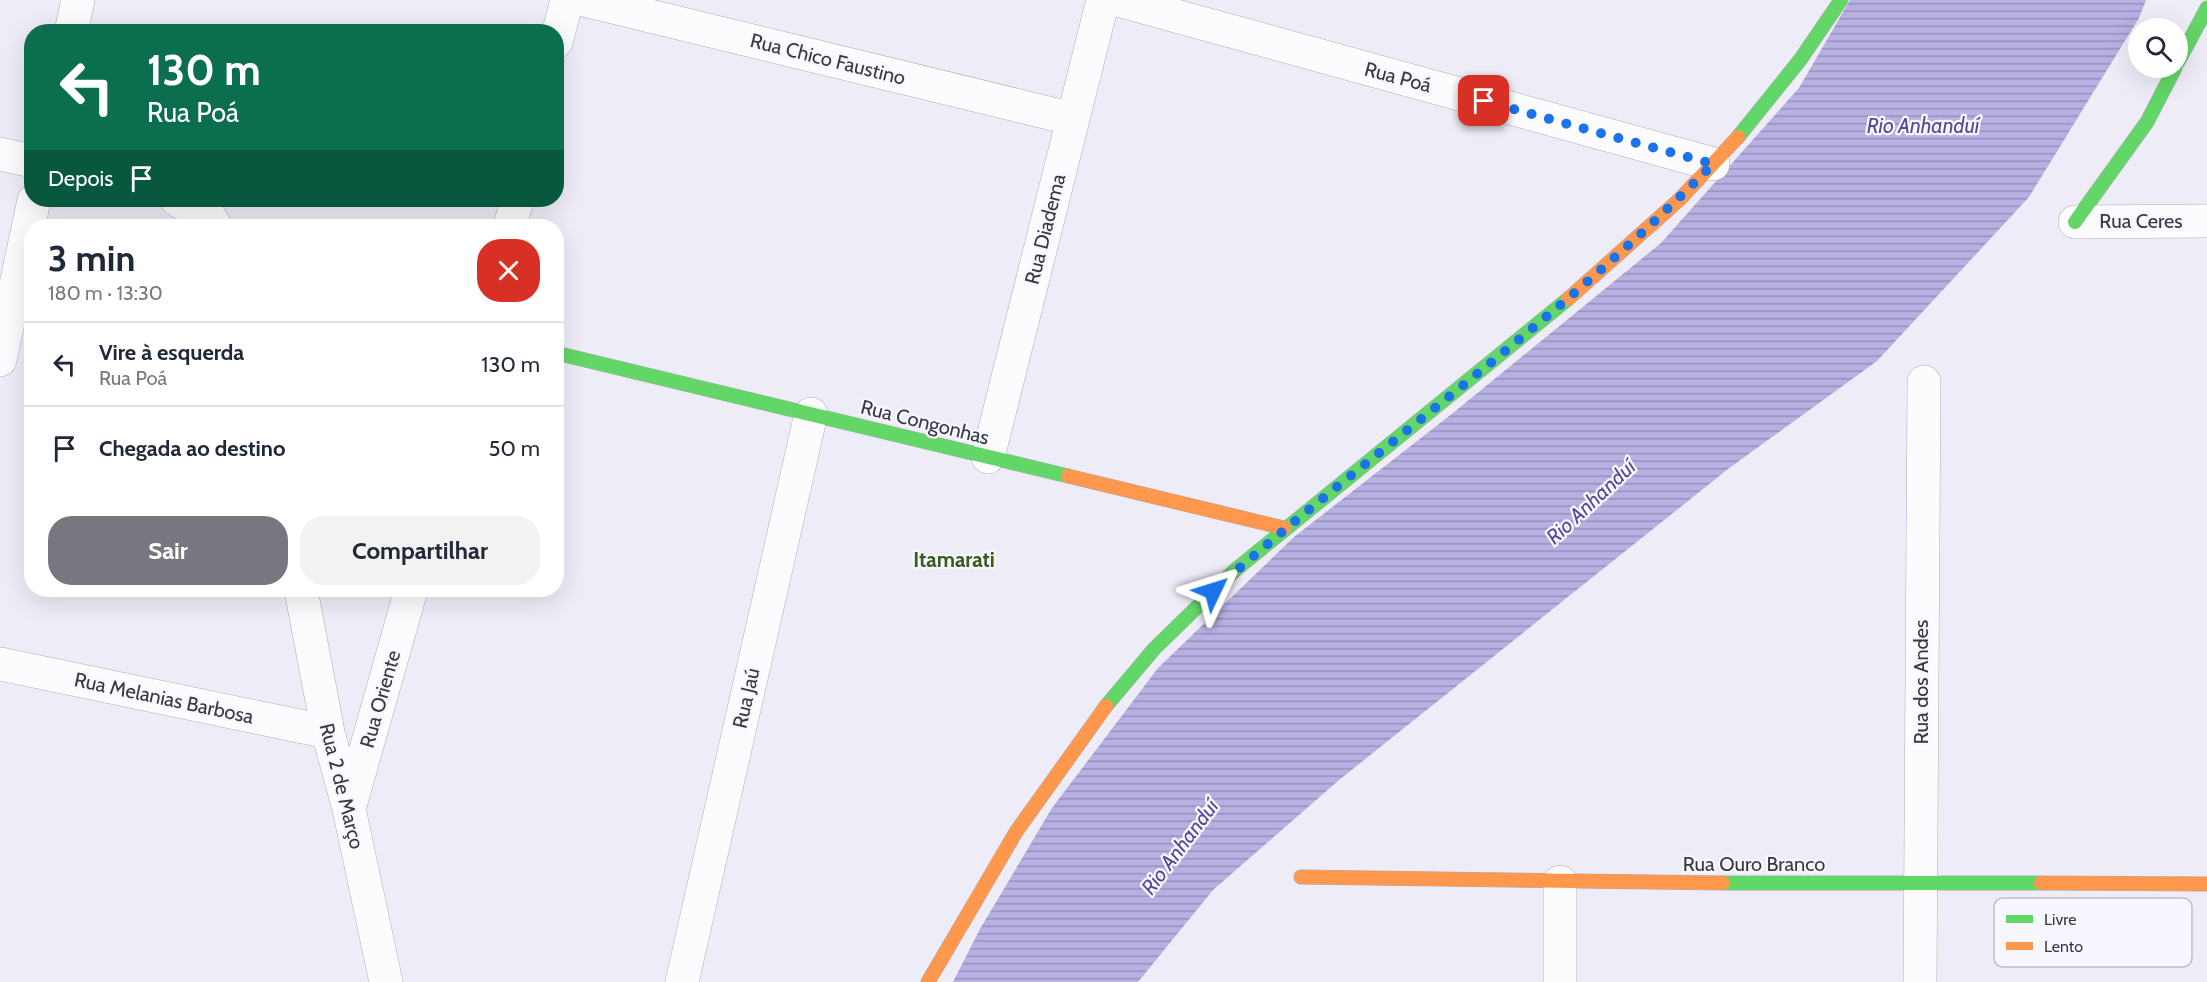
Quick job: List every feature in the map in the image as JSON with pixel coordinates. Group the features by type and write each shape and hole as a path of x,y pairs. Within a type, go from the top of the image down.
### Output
{"street":[{"path":"73,24 78,0"},
{"path":"561,24 567,0"},
{"name":"Rua Chico Faustino","path":"584,0 1073,119"},
{"name":"Rua Diadema","path":"988,457 1103,0"},
{"name":"Rua Poá","path":"1118,0 1713,164"},
{"path":"928,982 988,875 1035,800 1115,692 1196,607 1284,528 1565,302 1657,222 1713,164 1808,51 1841,0"},
{"path":"2188,44 2207,8"},
{"path":"2075,222 2147,122 2170,78"},
{"path":"0,154 24,159"},
{"path":"188,207 207,219"},
{"name":"Rua Ceres","path":"2075,222 2207,221"},
{"path":"0,360 24,247"},
{"name":"Rua Congonhas","path":"564,355 1284,528"},
{"name":"Rua dos Andes","path":"1920,982 1923,382"},
{"name":"Rua Jaú","path":"682,982 810,414"},
{"name":"Rua 2 de Março","path":"302,597 328,732 349,809 386,982"},
{"name":"Rua Oriente","path":"349,809 409,597"},
{"name":"Rua Melanias Barbosa","path":"0,664 328,732"},
{"name":"Rua Ouro Branco","path":"1301,877 1560,882 2207,884"},
{"path":"1560,882 1560,982"}],"water":[{"name":"Rio Anhanduí","path":"1850,0 2146,0 2139,18 2128,18 2128,36 2029,197 1877,361 1728,469 1339,780 1213,890 1138,982 953,982 980,929 1052,808 1158,668 1294,537 1453,413 1661,243 1799,88"}],"traffic: fast":[{"path":"1738,137 1800,60 1841,0"},
{"path":"2188,43 2207,8"},
{"path":"2075,222 2147,122 2170,78"},
{"path":"1106,706 1154,649 1234,571 1568,299"},
{"path":"564,355 1068,476"},
{"path":"1723,883 2041,883"}],"traffic: slow":[{"path":"1568,299 1680,199 1738,137"},
{"path":"1068,476 1284,528"},
{"path":"928,982 1016,832 1106,706"},
{"path":"1301,877 1723,883"},
{"path":"2041,883 2207,884"}],"district":[{"name":"Itamarati","path":"954,560"}],"route":[{"path":"1213,591 1284,528 1565,302 1657,222 1713,164 1484,101"}]}
